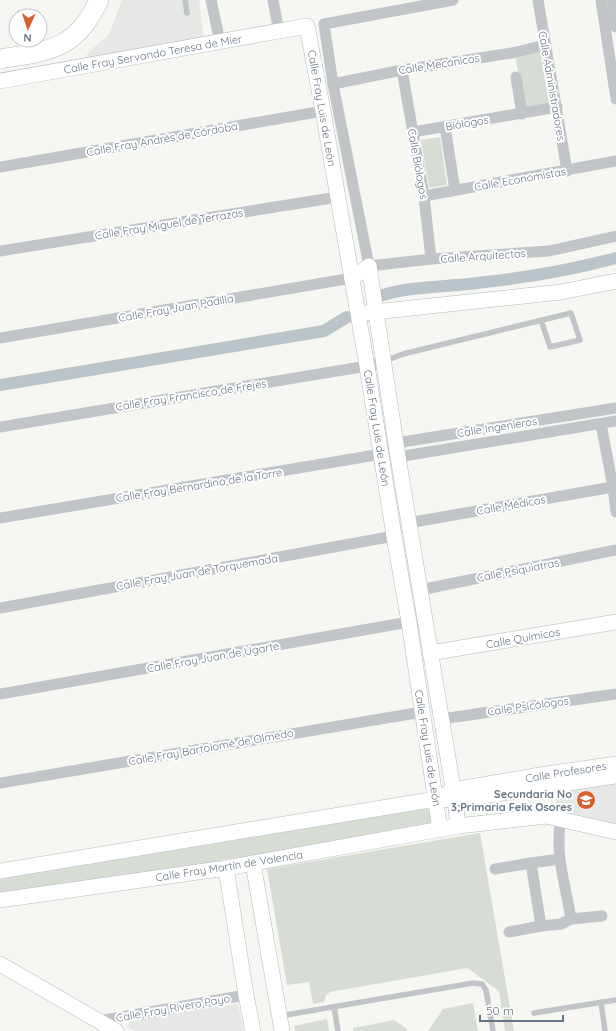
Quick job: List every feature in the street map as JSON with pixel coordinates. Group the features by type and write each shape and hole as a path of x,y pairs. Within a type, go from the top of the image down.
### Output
{"highway":[{"path":"0,59 42,52 64,43 82,29 92,15 99,0"}],"street":[{"path":"211,0 220,42"},
{"path":"273,0 279,32"},
{"name":"Calle Fray Luis de León","path":"453,0 324,24 333,84 369,266 382,362 458,826"},
{"name":"Calle Administradores","path":"538,0 567,171"},
{"path":"601,0 616,99"},
{"path":"612,0 616,27"},
{"name":"Calle Fray Servando Teresa de Mier","path":"0,81 307,26"},
{"name":"Calle Fray Luis de León","path":"307,26 382,454 440,830"},
{"name":"Calle Mecánicos","path":"333,84 402,70 512,53 545,45"},
{"name":"Calle Biólogos","path":"402,70 424,196 431,259"},
{"path":"516,76 522,114"},
{"name":"Biólogos","path":"413,132 557,108"},
{"name":"Calle Fray Andrés de Córdoba","path":"0,167 323,111"},
{"path":"445,127 455,190"},
{"name":"Calle Economistas","path":"424,196 616,162"},
{"name":"Calle Fray Miguel de Terrazas","path":"0,251 338,197"},
{"name":"Calle Arquitectos","path":"352,278 369,266 431,259 549,251 616,236"},
{"name":"Calle Fray Juan Padilla","path":"0,338 352,278"},
{"path":"358,314 561,292 616,281"},
{"name":"Calle Fray Francisco de Frejes","path":"0,427 367,366 382,362"},
{"name":"Calle Ingenieros","path":"397,450 616,408"},
{"name":"Calle Ingenieros","path":"397,450 616,422"},
{"path":"600,424 613,487 616,512"},
{"name":"Calle Fray Bernardino de la Torre","path":"0,518 382,454 397,450"},
{"name":"Calle Médicos","path":"408,523 613,487"},
{"name":"Calle Fray Juan de Torquemada","path":"0,608 394,536"},
{"name":"Calle Psiquiatras","path":"420,590 616,550"},
{"name":"Calle Fray Juan de Ugarte","path":"0,694 409,622 425,624"},
{"name":"Calle Químicos","path":"430,653 616,622"},
{"name":"Calle Psicólogos","path":"441,719 616,694"},
{"name":"Calle Fray Bartolomé de Olmedo","path":"0,783 422,712"},
{"name":"Calle Profesores","path":"436,799 546,774 616,764"},
{"name":"Calle Profesores","path":"454,795 616,776"},
{"path":"0,871 436,799"},
{"name":"Calle Fray Martín de Valencia","path":"0,900 254,864 458,826 546,816 616,832"},
{"path":"561,819 558,837 560,859 572,919"},
{"path":"495,869 560,859"},
{"path":"531,863 540,926"},
{"path":"254,864 280,1024"},
{"path":"223,868 253,1031"},
{"path":"509,932 540,926 561,924 572,919 602,916"},
{"path":"0,964 116,1031"},
{"name":"Calle Fray Rivero Payo","path":"99,1021 246,996"}],"lane":[{"path":"185,0 187,13"},
{"path":"382,362 404,354 541,320 571,313 580,340 550,347 541,320"},
{"path":"280,1024 334,1007 473,983 482,984 486,990 493,1031"},
{"path":"534,1013 616,1000"},
{"path":"601,1002 605,1031"},
{"path":"334,1007 338,1031"}],"shaded area":[{"path":"122,0 199,0 204,41 88,61 87,54 109,34"},
{"path":"544,49 553,105 524,112 515,54"},
{"path":"440,137 447,185 429,188 421,140"},
{"name":"Secundaria No 3;Primaria Felix Osores","path":"616,780 616,830 552,811 560,789"},
{"path":"423,809 430,810 432,823 426,827 0,897 0,879"},
{"path":"480,833 514,1031 505,1031 499,991 467,968 330,992 326,995 324,1002 313,1004 309,982 287,985 267,869"},
{"path":"473,1003 478,1031 428,1031 443,1009"},
{"path":"238,1004 244,1031 135,1031 126,1026 134,1019"},
{"path":"327,1019 329,1031 295,1031 294,1026"},
{"path":"394,1020 407,1029 407,1031 353,1031 353,1028"}],"waterway":[{"path":"383,295 418,288 495,281 530,276 565,270 616,258"},
{"path":"0,385 324,331 347,317"}],"place":[{"name":"Secundaria No 3;Primaria Felix Osores","path":"586,800"}]}
